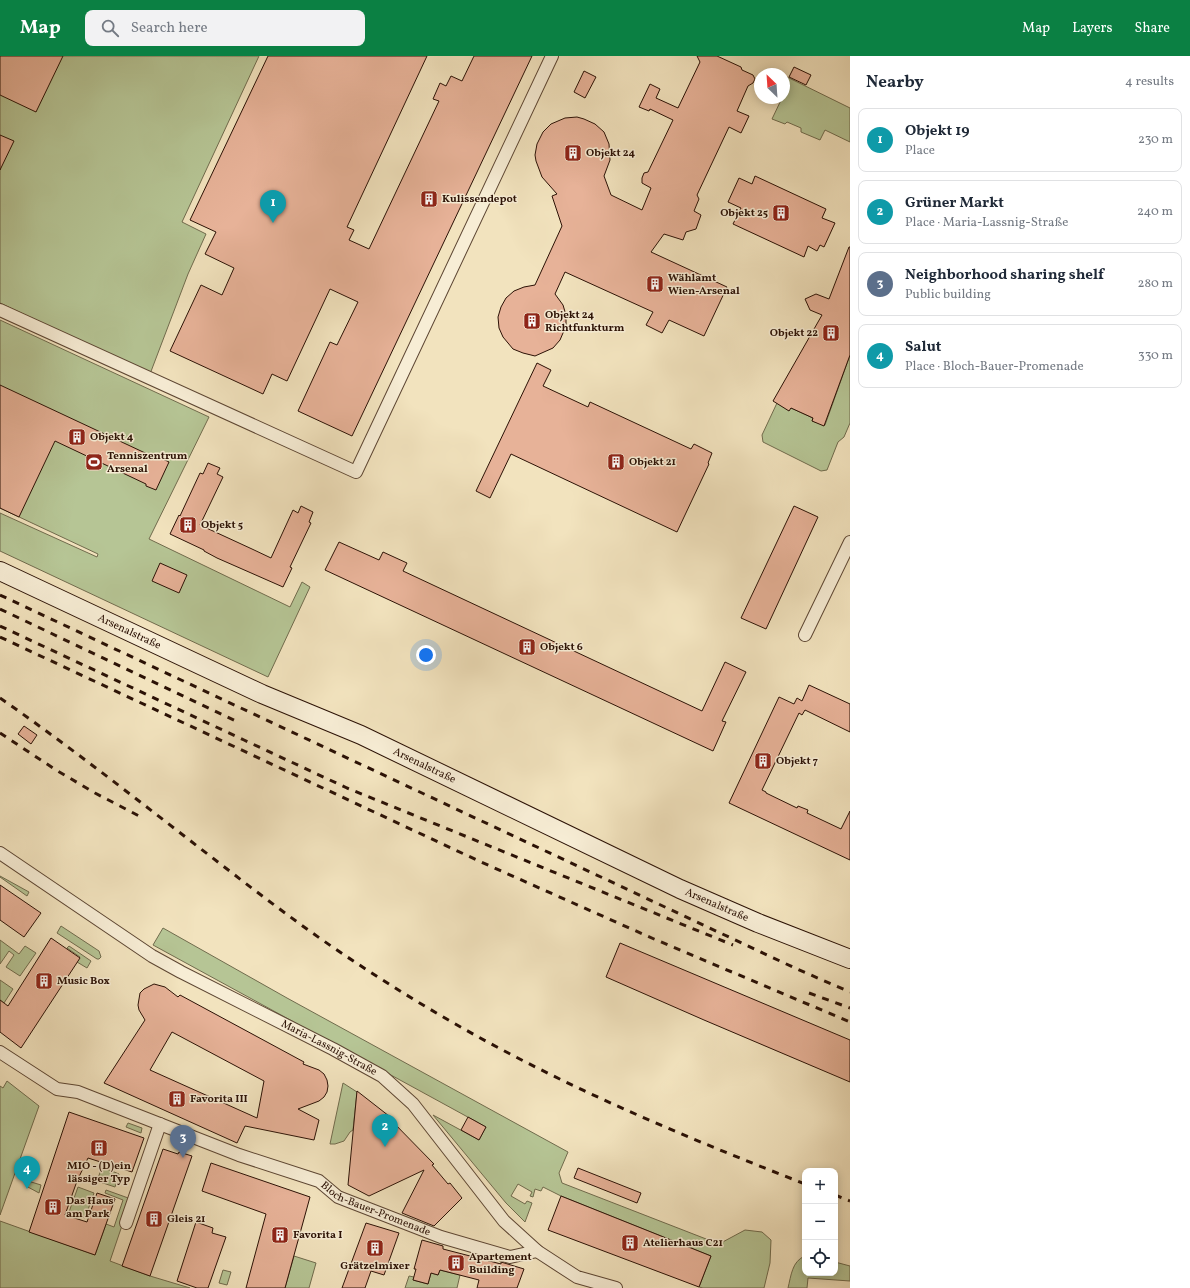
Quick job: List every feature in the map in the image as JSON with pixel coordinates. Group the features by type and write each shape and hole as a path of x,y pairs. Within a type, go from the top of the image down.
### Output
{"main road":[{"name":"Arsenalstraße","path":"0,571 262,694 361,735 680,889 758,923 850,959"}],"street":[{"path":"0,310 356,472 552,56"},
{"path":"805,635 850,542"},
{"name":"Maria-Lassnig-Straße","path":"0,854 152,956 333,1049 382,1076 413,1104 504,1221 537,1251 577,1277 616,1288"},
{"name":"Bloch-Bauer-Promenade","path":"0,1052 57,1089 78,1092 239,1155 319,1181 338,1197 441,1238 510,1257 537,1251"},
{"path":"126,1223 160,1124"}],"green space":[{"path":"0,56 259,56 182,222 206,234 188,274 150,374 0,303"},
{"path":"790,78 850,108 850,142 825,130 820,140 801,132 801,128 787,122 785,124 772,119 779,104 790,104"},
{"name":"Tenniszentrum Arsenal","path":"0,320 209,417 149,539 290,607 302,582 310,587 268,677 0,551 0,513 97,557 98,554 0,508"},
{"path":"850,355 850,423 844,437 838,442 827,470 821,471 763,442 762,435 777,403 813,418 812,421 825,425"},
{"path":"0,877 29,892 27,896"},
{"path":"61,926 99,951 101,957 97,959 57,933"},
{"path":"163,928 287,998 568,1152 559,1173 562,1183 719,1244 745,1230 762,1232 771,1240 770,1263 764,1288 699,1287 711,1256 561,1196 543,1187 541,1191 535,1189 533,1197 530,1196 532,1192 518,1184 511,1196 525,1204 527,1201 532,1203 525,1222 506,1203 433,1115 479,1140 486,1127 153,945"},
{"path":"0,940 19,954 25,946 36,953 20,976 6,967 14,955 9,951 0,964"},
{"path":"69,946 91,961 87,968 77,962 80,957 67,948"},
{"path":"0,980 13,989 4,1003 0,1000"},
{"path":"7,1081 39,1106 0,1215 0,1086 3,1088"},
{"path":"343,1083 357,1092 353,1130 344,1141 330,1144"},
{"path":"128,1123 142,1128 141,1133 126,1127"},
{"path":"102,1167 119,1174 115,1187 97,1181"},
{"path":"28,1181 41,1185 39,1193 26,1186"},
{"path":"78,1187 94,1193 85,1218 69,1212"},
{"path":"106,1190 131,1199 110,1261 150,1276 190,1288 0,1288 0,1221 95,1255 106,1224 114,1227 123,1200 105,1193"},
{"path":"294,1256 316,1263 309,1288 285,1288"},
{"path":"801,1258 802,1276 838,1276 838,1263 850,1266 850,1281 808,1278 807,1288 788,1288 791,1274 797,1261"},
{"path":"223,1270 231,1272 227,1285 219,1283"},
{"path":"440,1270 460,1275 457,1288 405,1288 409,1276 414,1277 413,1280 428,1284 431,1273 438,1275"}],"building":[{"path":"0,56 63,56 36,112 0,95"},
{"path":"268,56 427,56 347,227 354,230 349,240 369,249 439,101 433,99 440,83 446,86 451,76 462,81 474,56 532,56 352,436 298,411 330,342 337,345 358,302 330,289 287,381 272,374 263,394 170,351 201,285 222,295 234,268 205,254 216,232 190,220"},
{"path":"697,56 717,56 741,67 742,70 753,75 754,77 753,83 748,86 737,111 749,116 741,133 729,127 697,195 699,199 694,211 701,215 696,229 686,232 683,240 664,234 651,252 727,287 704,336 669,320 662,333 646,325 653,312 565,272 555,294 563,305 566,315 566,326 560,340 553,348 535,356 513,349 503,337 499,328 498,317 501,307 506,298 514,291 535,285 562,226 552,196 557,194 542,177 536,161 535,155 537,144 543,132 551,124 565,118 577,117 595,124 604,132 609,144 610,160 604,176 611,195 642,210 651,188 642,183 642,178 644,173 648,172 673,120 650,109 649,111 639,107 650,84 660,89 656,98 678,108 700,62"},
{"path":"794,67 811,75 806,85 790,77"},
{"path":"584,71 596,77 585,98 574,92"},
{"path":"0,135 14,141 0,170"},
{"name":"Objekt 25","path":"755,176 826,209 822,218 835,223 824,247 820,245 817,251 808,246 804,257 733,224 741,208 728,202 739,178 752,184"},
{"name":"Objekt 22","path":"849,247 850,355 824,426 812,421 813,418 791,408 789,411 773,401 822,315 810,310 805,299 816,294 829,299"},
{"name":"Objekt 21","path":"537,363 551,370 543,386 588,407 590,402 691,449 694,444 712,453 708,463 709,464 677,532 511,454 490,498 476,491"},
{"path":"0,385 158,459 159,457 169,462 156,490 55,441 19,517 0,508"},
{"name":"Objekt 5","path":"208,463 220,468 217,474 223,477 200,525 271,558 293,510 298,513 301,506 313,512 309,522 311,523 290,567 292,568 283,587 217,558 204,550 170,534 200,473 203,474"},
{"path":"794,506 818,517 766,629 741,618"},
{"name":"Objekt 6","path":"339,542 379,560 383,552 407,563 403,571 702,711 725,662 746,672 722,721 726,722 713,751 325,570"},
{"path":"160,563 187,575 179,593 152,581"},
{"name":"Objekt 7","path":"809,685 850,704 850,732 805,710 802,715 799,713 762,790 797,808 798,806 808,810 807,813 841,829 850,811 850,860 729,803 779,697 794,704 797,698 802,701"},
{"path":"24,726 37,735 31,744 18,734"},
{"path":"0,885 41,913 24,937 0,920"},
{"name":"Music Box","path":"51,938 80,958 21,1048 0,1032 0,1000 8,1006"},
{"path":"620,943 850,1040 850,1082 606,977"},
{"path":"154,984 165,987 178,997 180,995 304,1062 303,1064 319,1070 324,1074 328,1086 324,1097 319,1101 298,1109 319,1120 314,1140 245,1126 237,1143 104,1083 145,1020 139,1010 138,1005 140,993 144,989","holes":["172,1032 264,1081 257,1118 150,1070"]},
{"path":"357,1091 389,1116 388,1117 434,1164 432,1165 448,1184 450,1183 462,1198 434,1226 402,1213 424,1170 369,1196 348,1185"},
{"path":"69,1112 144,1138 132,1172 88,1158 77,1181 65,1215 87,1222 97,1193 115,1199 95,1255 29,1232"},
{"path":"468,1117 486,1127 479,1140 461,1130"},
{"name":"Gleis 21","path":"163,1149 178,1154 179,1152 192,1156 150,1276 122,1266"},
{"name":"Favorita I","path":"211,1163 310,1197 285,1288 246,1288 266,1214 202,1191"},
{"path":"578,1168 641,1193 637,1203 574,1178"},
{"name":"Atelierhaus C21","path":"561,1196 711,1256 699,1287 548,1230"},
{"path":"196,1222 213,1228 212,1233 226,1237 208,1288 197,1288 177,1281"},
{"name":"Grätzelmixer","path":"366,1223 399,1233 384,1275 371,1271 365,1288 342,1288"},
{"name":"Apartement Building","path":"422,1240 443,1246 443,1249 501,1264 501,1262 524,1269 517,1288 477,1288 479,1280 440,1270 438,1275 431,1273 428,1284 413,1280 416,1269 414,1269"}],"railway":[{"path":"0,595 797,969 850,992"},
{"path":"0,609 238,722"},
{"path":"0,626 347,788 733,945"},
{"path":"0,637 481,862 654,939 850,1022"},
{"path":"0,698 77,753 298,923 338,951 415,1000 454,1023 549,1074 621,1108 802,1183"},
{"path":"0,733 56,770 95,793 141,817"},
{"path":"809,993 850,1008"},
{"path":"838,1196 850,1201"}],"place":[{"name":"Objekt 24","path":"573,153"},
{"name":"Kulissendepot","path":"429,199"},
{"name":"Objekt 25","path":"781,213"},
{"name":"Objekt 19","path":"273,223"},
{"name":"Wählamt Wien-Arsenal","path":"655,284"},
{"name":"Objekt 24 Richtfunkturm","path":"532,321"},
{"name":"Objekt 22","path":"831,333"},
{"name":"Objekt 4","path":"77,437"},
{"name":"Tenniszentrum Arsenal","path":"94,462"},
{"name":"Objekt 21","path":"616,462"},
{"name":"Objekt 5","path":"188,525"},
{"name":"Objekt 6","path":"527,647"},
{"name":"Objekt 7","path":"763,761"},
{"name":"Music Box","path":"44,981"},
{"name":"Favorita III","path":"177,1099"},
{"name":"Grüner Markt","path":"385,1147"},
{"name":"MIO - (D)ein lässiger Typ","path":"99,1148"},
{"name":"Neighborhood sharing shelf","path":"183,1158"},
{"name":"Salut","path":"27,1189"},
{"name":"Das Haus am Park","path":"53,1207"},
{"name":"Gleis 21","path":"154,1219"},
{"name":"Favorita I","path":"280,1235"},
{"name":"Atelierhaus C21","path":"630,1243"},
{"name":"Grätzelmixer","path":"375,1248"},
{"name":"Apartement Building","path":"456,1263"}]}
